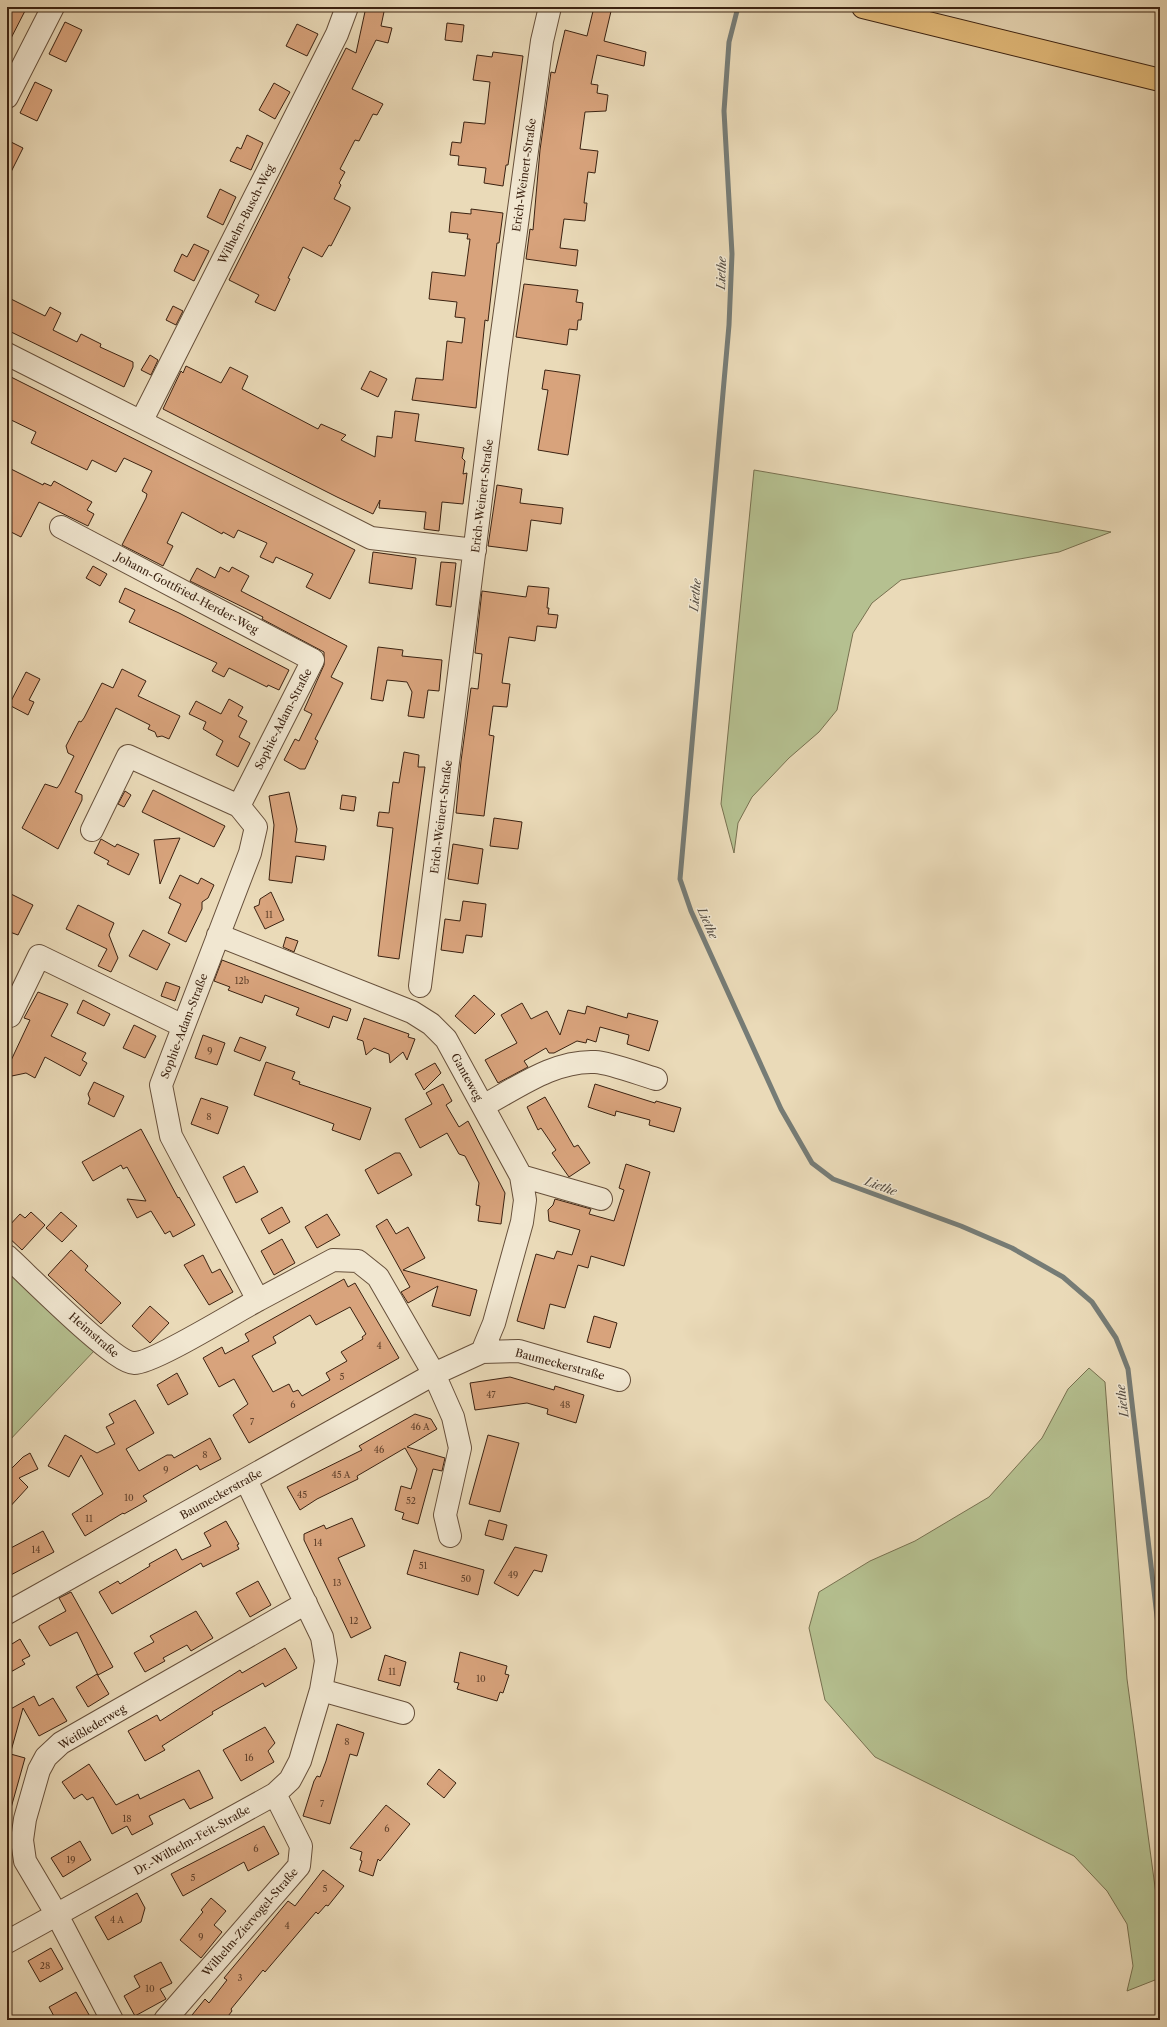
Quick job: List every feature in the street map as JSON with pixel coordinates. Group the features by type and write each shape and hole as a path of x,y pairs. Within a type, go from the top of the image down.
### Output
{"main road":[{"path":"863,7 1160,80"}],"street":[{"path":"7,98 53,7"},
{"name":"Wilhelm-Busch-Weg","path":"142,420 337,34 347,7"},
{"name":"Erich-Weinert-Straße","path":"420,986 475,550 542,41 550,7"},
{"path":"7,354 142,420 371,538 475,550"},
{"name":"Johann-Gottfried-Herder-Weg","path":"61,527 313,660"},
{"name":"Sophie-Adam-Straße","path":"258,1300 171,1136 161,1085 250,853 256,827 239,806 313,660"},
{"path":"92,830 128,756 239,806"},
{"name":"Ganteweg","path":"218,935 412,1012 431,1024 446,1039 521,1176 525,1200 522,1222 494,1323 482,1352"},
{"path":"10,1016 39,956 183,1026"},
{"path":"483,1106 552,1069 573,1062 596,1062 656,1079"},
{"path":"521,1176 602,1199"},
{"name":"Heimstraße","path":"7,1256 104,1346 124,1361 135,1364 177,1345 258,1300"},
{"path":"258,1300 333,1260 358,1261 378,1277 434,1374 453,1417 460,1448 445,1515 450,1536"},
{"name":"Baumeckerstraße","path":"7,1613 434,1374 482,1352 519,1351 619,1380"},
{"name":"Dr.-Wilhelm-Feit-Straße","path":"7,1942 275,1794 290,1780 300,1761 321,1690 326,1661 322,1637 246,1480"},
{"name":"Weißlederweg","path":"112,2020 57,1915 25,1860 22,1840 25,1819 39,1770 46,1757 61,1743 306,1603"},
{"path":"321,1690 403,1713"},
{"name":"Wilhelm-Ziervogel-Straße","path":"165,2020 299,1866 301,1846 275,1794"}],"green space":[{"path":"754,470 1111,532 1059,552 901,580 872,603 853,633 837,710 819,732 789,758 752,797 738,823 734,853 721,804"},
{"path":"7,1267 95,1350 7,1443"},
{"path":"1089,1368 1105,1382 1127,1679 1160,1924 1160,1978 1127,1991 1133,1966 1127,1924 1107,1891 1074,1856 875,1757 825,1700 809,1628 819,1592 870,1561 915,1541 989,1497 1042,1438 1068,1389"}],"building":[{"path":"7,7 27,7 7,46"},
{"path":"366,7 385,7 381,26 392,28 388,43 376,40 352,89 383,104 377,115 373,114 359,141 355,140 340,169 345,172 339,183 341,185 334,199 350,207 350,209 331,246 329,245 322,257 303,247 288,278 290,279 275,311 255,302 259,295 229,280 346,48 356,53"},
{"path":"594,7 612,7 604,41 646,52 644,66 597,55 591,84 598,85 597,93 608,95 606,111 585,112 580,149 598,151 595,173 588,172 584,203 587,203 585,221 564,219 560,248 578,250 576,266 526,259 530,229 533,230 540,150 551,72 555,73 565,30 587,36"},
{"path":"65,22 82,30 66,62 49,54"},
{"path":"447,23 464,25 462,42 445,40"},
{"path":"297,24 318,34 307,56 286,46"},
{"path":"493,52 523,56 508,165 506,165 503,186 484,183 486,168 458,165 459,156 450,155 452,142 461,143 464,122 485,124 490,82 473,80 477,55 492,57"},
{"path":"35,82 52,90 37,121 20,113"},
{"path":"274,83 290,92 275,119 259,110"},
{"path":"247,135 263,143 251,170 230,161 237,147 241,149"},
{"path":"7,140 23,148 7,180"},
{"path":"220,189 236,197 223,225 207,217"},
{"path":"471,209 503,213 499,243 497,243 488,321 485,320 476,408 412,400 416,378 443,380 447,341 462,343 465,318 455,317 457,302 429,299 432,272 465,276 470,239 467,239 468,234 449,232 451,212 471,214"},
{"path":"194,244 209,251 194,281 174,271 182,254 187,257"},
{"path":"524,284 578,290 576,302 583,303 581,320 578,320 577,330 569,329 567,345 516,337"},
{"path":"7,297 45,316 50,307 61,313 53,330 77,342 81,334 101,344 100,347 133,362 133,367 124,387 7,330"},
{"path":"173,306 183,311 176,325 166,320"},
{"path":"150,355 158,360 151,375 141,370"},
{"path":"186,366 221,383 230,367 248,376 242,389 318,429 321,424 346,435 341,440 375,457 377,436 392,438 395,411 419,414 415,441 464,448 462,458 465,461 463,474 467,473 463,504 442,502 439,531 424,529 426,512 379,508 380,500 373,514 337,497 163,409 181,371 183,373"},
{"path":"545,370 580,375 568,455 538,450 548,390 542,389"},
{"path":"370,371 387,379 378,397 361,389"},
{"path":"7,375 355,550 330,599 306,587 313,574 276,557 273,563 260,557 267,543 238,530 234,538 223,532 222,534 182,512 167,543 173,546 163,566 122,545 146,498 147,494 142,491 152,471 124,458 116,472 92,460 87,470 31,443 36,432 7,418"},
{"path":"7,467 43,485 44,483 51,486 54,481 92,502 87,510 94,514 88,526 39,502 21,537 7,530"},
{"path":"497,485 522,489 520,503 563,508 561,524 531,520 527,551 488,546"},
{"path":"373,552 416,558 412,589 369,583"},
{"path":"441,562 456,563 451,607 436,605"},
{"path":"93,566 107,574 100,586 86,578"},
{"path":"220,567 229,572 232,567 249,576 241,591 347,646 331,677 343,683 315,739 318,741 305,769 300,769 284,760 295,739 299,741 312,714 304,710 324,665 324,652 262,619 263,617 190,581 197,568 215,578"},
{"path":"528,586 549,588 547,608 549,608 548,614 558,615 556,628 537,626 535,641 509,637 502,683 510,684 507,707 493,706 489,735 494,736 484,816 456,813 461,761 471,688 478,689 482,654 475,653 482,591 526,597"},
{"path":"125,588 179,613 289,670 279,690 268,685 267,687 229,668 224,677 212,671 217,663 129,622 135,610 119,602"},
{"path":"378,647 403,650 402,656 442,660 439,691 428,690 424,718 408,716 412,692 407,682 387,680 383,701 371,699"},
{"path":"122,669 146,681 138,696 180,716 169,739 162,736 157,737 155,732 148,729 150,725 116,708 75,792 82,795 82,800 58,849 22,828 45,784 57,788 60,784 74,756 68,753 66,746 79,721 81,722 84,718 102,683 113,688"},
{"path":"26,672 40,679 29,700 34,702 28,715 9,705"},
{"path":"229,699 243,707 238,716 247,721 239,737 250,743 238,767 216,755 223,741 203,729 206,722 189,714 196,701 221,714"},
{"path":"404,752 419,755 418,767 425,767 399,959 378,956 393,828 377,826 379,812 389,813 393,782 399,783"},
{"path":"153,790 225,826 214,847 142,812"},
{"path":"125,791 131,795 124,807 118,804"},
{"path":"289,792 297,829 295,842 326,846 324,860 296,856 292,883 269,880 274,825 269,796"},
{"path":"342,795 356,797 354,811 340,809"},
{"path":"494,818 522,822 518,849 490,846"},
{"path":"180,838 160,884 154,840"},
{"path":"101,839 115,847 117,844 139,854 129,875 107,864 109,861 94,853"},
{"path":"453,844 483,849 478,884 448,879"},
{"path":"180,875 198,884 201,878 214,885 208,898 202,902 202,909 186,942 168,933 181,904 169,898"},
{"path":"7,892 33,905 18,935 7,931"},
{"path":"271,892 284,920 265,929 254,907 259,905 260,899"},
{"path":"463,901 486,904 482,937 466,935 463,953 441,950 445,919 460,921"},
{"path":"78,905 114,923 109,935 118,958 111,972 98,966 107,949 66,929"},
{"path":"143,930 170,944 157,970 129,956"},
{"path":"286,937 298,941 294,952 283,947"},
{"path":"222,960 351,1009 347,1021 333,1016 329,1028 296,1015 299,1008 265,995 262,1003 228,990 230,987 214,981"},
{"path":"166,982 180,987 175,1001 161,996"},
{"path":"38,992 68,1004 51,1036 86,1053 82,1060 87,1063 80,1076 45,1057 35,1078 26,1073 7,1077 7,1069 30,1020 24,1018"},
{"path":"474,995 495,1014 475,1034 455,1016"},
{"path":"83,1000 110,1014 104,1026 77,1013"},
{"path":"522,1003 531,1019 547,1011 560,1035 568,1010 585,1014 587,1006 627,1018 628,1013 658,1021 649,1051 627,1044 629,1035 600,1027 596,1042 587,1039 586,1043 577,1041 554,1053 549,1053 546,1048 524,1061 528,1067 498,1083 485,1060 517,1043 501,1015"},
{"path":"364,1018 409,1034 408,1037 415,1039 407,1060 403,1052 390,1063 389,1054 374,1048 366,1055 363,1041 357,1039"},
{"path":"134,1025 156,1036 145,1058 123,1048"},
{"path":"203,1035 225,1043 217,1065 195,1058"},
{"path":"240,1037 266,1047 260,1061 234,1051"},
{"path":"266,1062 295,1072 292,1079 300,1082 299,1084 371,1108 360,1140 332,1130 334,1124 254,1095"},
{"path":"435,1063 441,1073 424,1090 415,1074"},
{"path":"94,1082 124,1096 114,1117 88,1104 90,1099 88,1094"},
{"path":"443,1084 452,1101 446,1105 459,1127 468,1121 505,1193 501,1224 478,1221 480,1206 476,1205 479,1183 465,1156 459,1154 447,1133 420,1148 405,1119 432,1104 426,1093"},
{"path":"595,1084 655,1103 656,1101 681,1108 674,1132 649,1125 650,1120 616,1111 615,1116 588,1107"},
{"path":"545,1097 574,1147 578,1145 590,1163 569,1177 552,1153 556,1150 541,1128 538,1130 527,1107"},
{"path":"201,1098 228,1107 218,1134 191,1124"},
{"path":"141,1129 178,1198 179,1197 195,1225 173,1237 170,1231 165,1234 151,1211 137,1218 127,1199 146,1201 127,1167 123,1169 121,1165 93,1181 82,1162"},
{"path":"395,1153 400,1153 412,1175 378,1194 365,1170"},
{"path":"626,1164 650,1172 624,1266 591,1256 588,1268 578,1265 565,1308 550,1304 544,1329 517,1321 536,1254 554,1259 557,1251 572,1255 580,1230 549,1221 548,1210 553,1205 555,1199 591,1209 589,1214 614,1221 624,1190 619,1188"},
{"path":"244,1166 258,1192 236,1203 223,1177"},
{"path":"282,1207 290,1222 269,1234 261,1219"},
{"path":"31,1212 45,1225 22,1250 7,1236 7,1228 20,1214 25,1218"},
{"path":"61,1212 77,1226 62,1242 46,1228"},
{"path":"327,1214 340,1235 317,1248 305,1227"},
{"path":"387,1219 396,1234 408,1227 425,1258 403,1270 477,1290 470,1316 432,1306 438,1286 408,1303 401,1292 410,1287 376,1226"},
{"path":"282,1239 295,1263 274,1275 261,1251"},
{"path":"71,1250 88,1266 85,1270 121,1303 101,1324 48,1275"},
{"path":"203,1255 212,1273 220,1269 233,1292 209,1305 184,1265"},
{"path":"344,1279 348,1287 355,1283 399,1358 249,1443 233,1415 248,1404 234,1379 219,1387 203,1358 222,1347 225,1354 249,1341 245,1334","holes":["350,1307 366,1334 362,1337 363,1339 341,1352 347,1361 326,1373 330,1380 302,1396 298,1390 293,1392 289,1384 273,1392 252,1356 276,1343 273,1337 310,1315 316,1325"]},
{"path":"150,1306 169,1323 150,1343 132,1326"},
{"path":"594,1316 617,1323 610,1348 587,1342"},
{"path":"177,1373 188,1394 168,1405 157,1385"},
{"path":"510,1377 554,1390 555,1386 584,1395 576,1423 547,1414 548,1409 527,1403 475,1410 470,1383"},
{"path":"135,1400 154,1433 126,1449 139,1471 167,1455 172,1455 174,1458 210,1438 221,1459 200,1470 197,1465 143,1496 147,1501 124,1514 123,1513 85,1536 72,1514 103,1494 81,1455 69,1477 48,1466 65,1435 97,1453 115,1444 106,1427 114,1423 109,1414"},
{"path":"415,1414 431,1419 437,1429 407,1447 445,1458 442,1471 433,1469 418,1524 402,1519 404,1513 395,1510 401,1486 411,1489 417,1469 405,1448 357,1476 358,1479 317,1499 300,1510 287,1487 362,1450 359,1446"},
{"path":"488,1435 519,1443 500,1512 469,1504"},
{"path":"30,1453 38,1469 19,1478 28,1487 7,1510 7,1467 10,1470 23,1457"},
{"path":"352,1518 365,1546 338,1558 371,1628 351,1638 304,1540 304,1534 324,1525 326,1529"},
{"path":"489,1520 507,1525 503,1540 485,1535"},
{"path":"226,1521 239,1544 237,1545 239,1549 203,1567 201,1563 112,1614 99,1592 118,1581 120,1584 150,1566 149,1564 176,1549 182,1560 211,1546 204,1533"},
{"path":"43,1531 54,1552 7,1577 7,1550"},
{"path":"515,1547 547,1555 542,1572 534,1570 518,1596 494,1583"},
{"path":"414,1550 484,1570 478,1595 407,1574"},
{"path":"258,1581 271,1605 250,1617 236,1593"},
{"path":"71,1592 113,1667 98,1675 77,1632 50,1646 39,1628 39,1626 66,1611 59,1598"},
{"path":"196,1611 213,1638 191,1651 187,1645 163,1658 165,1661 145,1672 134,1653 154,1642 150,1636"},
{"path":"20,1639 30,1656 22,1660 25,1664 7,1674 7,1647"},
{"path":"285,1648 297,1668 265,1687 263,1683 212,1712 213,1714 162,1746 165,1750 145,1761 128,1731 157,1715 160,1721 240,1670 242,1673"},
{"path":"460,1652 507,1666 505,1674 509,1675 503,1693 500,1692 497,1701 457,1689 459,1683 454,1682"},
{"path":"385,1655 406,1662 400,1686 378,1680"},
{"path":"97,1674 109,1694 88,1707 76,1687"},
{"path":"34,1696 39,1706 53,1698 67,1721 39,1736 23,1708 11,1751 7,1751 7,1711"},
{"path":"337,1724 364,1733 357,1756 350,1754 330,1824 303,1816 314,1781 317,1776 320,1777 326,1761"},
{"path":"265,1727 275,1743 268,1751 274,1762 241,1781 223,1750"},
{"path":"7,1753 25,1758 11,1808 7,1808"},
{"path":"89,1764 116,1805 138,1794 140,1799 199,1770 213,1798 190,1809 184,1799 149,1816 153,1824 132,1835 127,1826 112,1834 93,1797 87,1800 82,1794 74,1799 62,1782"},
{"path":"439,1769 456,1783 444,1798 427,1784"},
{"path":"386,1805 410,1824 380,1861 378,1859 373,1876 359,1871 362,1861 360,1860 362,1852 350,1848"},
{"path":"264,1826 279,1854 248,1871 244,1862 183,1896 171,1874"},
{"path":"80,1841 91,1860 63,1877 51,1858"},
{"path":"323,1870 344,1886 328,1906 326,1905 318,1914 316,1912 265,1972 263,1970 231,2009 232,2011 225,2020 188,2020 205,1999 209,2003 227,1980 224,1978 288,1901 295,1906"},
{"path":"137,1893 145,1908 141,1922 108,1940 95,1917"},
{"path":"211,1898 226,1911 214,1925 222,1932 201,1958 180,1940 203,1912 201,1910"},
{"path":"51,1948 63,1969 40,1982 28,1961"},
{"path":"161,1962 172,1983 160,1989 166,1999 135,2016 124,1996 140,1987 134,1976"},
{"path":"76,1992 92,2020 56,2020 49,2007"}],"waterway":[{"name":"Liethe","path":"738,7 729,42 724,111 732,254 729,325 680,879 691,911 781,1109 812,1163 833,1179 961,1226 1012,1248 1063,1277 1092,1302 1116,1338 1128,1369 1160,1642"}]}
